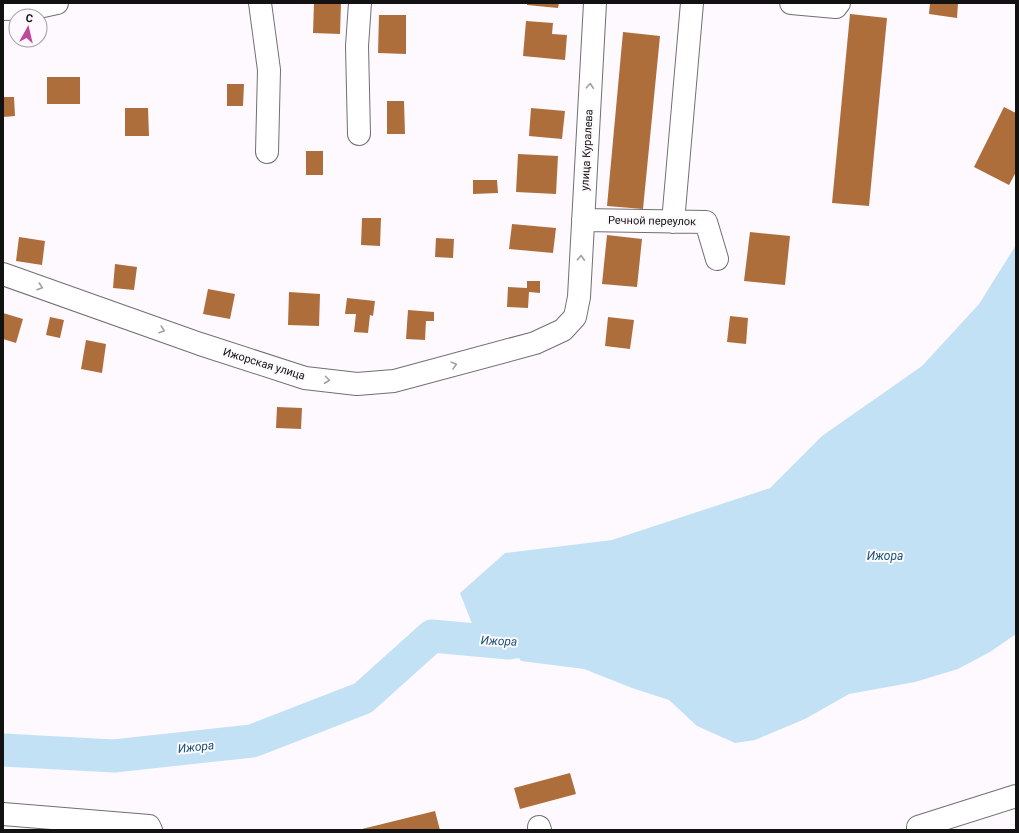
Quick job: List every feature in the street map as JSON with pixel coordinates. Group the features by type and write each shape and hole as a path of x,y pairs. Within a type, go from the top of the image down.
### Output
{"street":[{"path":"3,9 34,8 57,3"},
{"path":"260,3 269,70 267,152"},
{"path":"359,134 357,46 360,3"},
{"name":"улица Куралева","path":"579,297 595,3"},
{"path":"673,222 692,3"},
{"path":"792,3 836,7 839,3"},
{"name":"Речной переулок","path":"583,220 706,222 716,259"},
{"name":"Ижорская улица","path":"3,274 200,344 305,378 357,384 394,381 535,343 563,330 575,317 579,297"},
{"path":"918,830 918,827 1016,796"},
{"path":"3,814 149,826 151,830"}],"water":[{"name":"Ижора","path":"1016,245 1016,634 990,652 958,669 915,682 849,694 805,719 755,740 735,743 697,726 669,700 632,688 584,669 521,661 509,643 479,642 460,593 505,553 612,540 770,488 822,436 922,366 979,304"}],"building":[{"path":"314,3 341,3 340,34 313,33"},
{"path":"527,3 559,3 558,8 527,5"},
{"path":"930,3 958,3 957,18 929,14"},
{"path":"850,14 887,18 869,206 832,203"},
{"path":"379,15 406,15 406,54 378,53"},
{"path":"526,21 553,23 552,34 567,35 565,60 523,56"},
{"path":"623,32 660,36 643,209 607,206"},
{"path":"47,77 80,77 80,104 47,104"},
{"path":"227,84 244,84 243,106 227,106"},
{"path":"3,97 14,97 15,116 3,117"},
{"path":"387,101 404,101 405,134 387,134"},
{"path":"1004,107 1016,113 1016,172 1009,185 974,167"},
{"path":"125,108 148,108 149,136 125,136"},
{"path":"531,108 565,111 562,139 529,136"},
{"path":"306,151 323,151 323,175 306,175"},
{"path":"518,154 558,156 556,194 516,192"},
{"path":"473,180 497,180 498,193 473,194"},
{"path":"362,218 381,218 380,246 361,245"},
{"path":"512,224 556,228 553,253 509,249"},
{"path":"750,232 790,236 785,285 744,281"},
{"path":"607,235 642,239 637,287 602,284"},
{"path":"19,237 45,241 42,265 16,261"},
{"path":"436,238 454,239 453,258 435,257"},
{"path":"115,264 137,267 134,290 113,288"},
{"path":"527,281 540,281 540,293 529,292 528,308 507,307 508,287 527,288"},
{"path":"208,289 235,294 230,319 203,314"},
{"path":"289,292 320,294 319,326 288,325"},
{"path":"347,298 375,301 373,316 370,315 368,333 354,332 356,314 345,314"},
{"path":"408,310 434,312 434,321 426,321 425,340 406,339"},
{"path":"3,313 23,319 16,343 3,339"},
{"path":"730,316 748,318 746,344 727,342"},
{"path":"50,317 64,320 60,338 46,335"},
{"path":"608,317 634,320 630,349 605,346"},
{"path":"86,340 106,344 102,373 81,369"},
{"path":"277,407 302,408 301,429 276,428"},
{"path":"570,773 576,794 520,809 514,788"},
{"path":"435,811 440,830 362,830 362,829"}],"waterway":[{"name":"Ижора","path":"3,750 114,756 252,741 363,698 432,636 509,643 524,641"}]}
